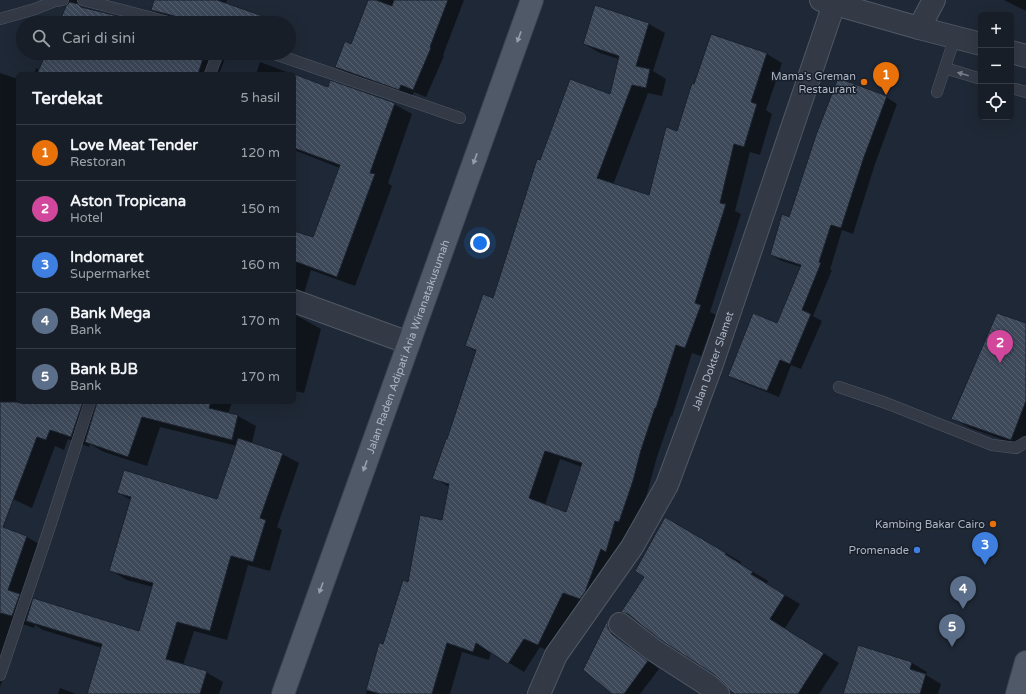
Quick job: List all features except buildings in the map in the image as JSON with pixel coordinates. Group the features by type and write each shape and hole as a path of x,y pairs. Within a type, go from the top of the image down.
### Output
{"main road":[{"name":"Jalan Raden Adipati Aria Wiranatakusumah","path":"283,694 532,0"},
{"path":"1017,694 1026,662"}],"street":[{"path":"919,28 934,0"},
{"path":"827,2 978,43"},
{"name":"Jalan Dokter Slamet","path":"539,694 556,655 632,547 667,485 712,364 827,2"},
{"path":"1014,53 1026,56"},
{"path":"296,302 409,344"},
{"path":"620,624 652,649 708,685 718,694"}],"lane":[{"path":"0,19 35,9 55,1 63,0"},
{"path":"84,0 145,16"},
{"path":"937,92 955,37"},
{"path":"211,72 215,60"},
{"path":"292,60 460,118"},
{"path":"945,68 978,78"},
{"path":"1014,89 1026,92"},
{"path":"840,386 992,445 1016,448 1026,442"},
{"path":"0,675 89,404"}],"place":[{"name":"Mama’s Greman Restaurant","path":"864,82"},
{"name":"Love Meat Tender","path":"886,95"},
{"name":"Aston Tropicana","path":"1000,363"},
{"name":"Kambing Bakar Cairo","path":"993,524"},
{"name":"Promenade","path":"917,550"},
{"name":"Indomaret","path":"985,565"},
{"name":"Bank Mega","path":"963,609"},
{"name":"Bank BJB","path":"952,647"}]}
